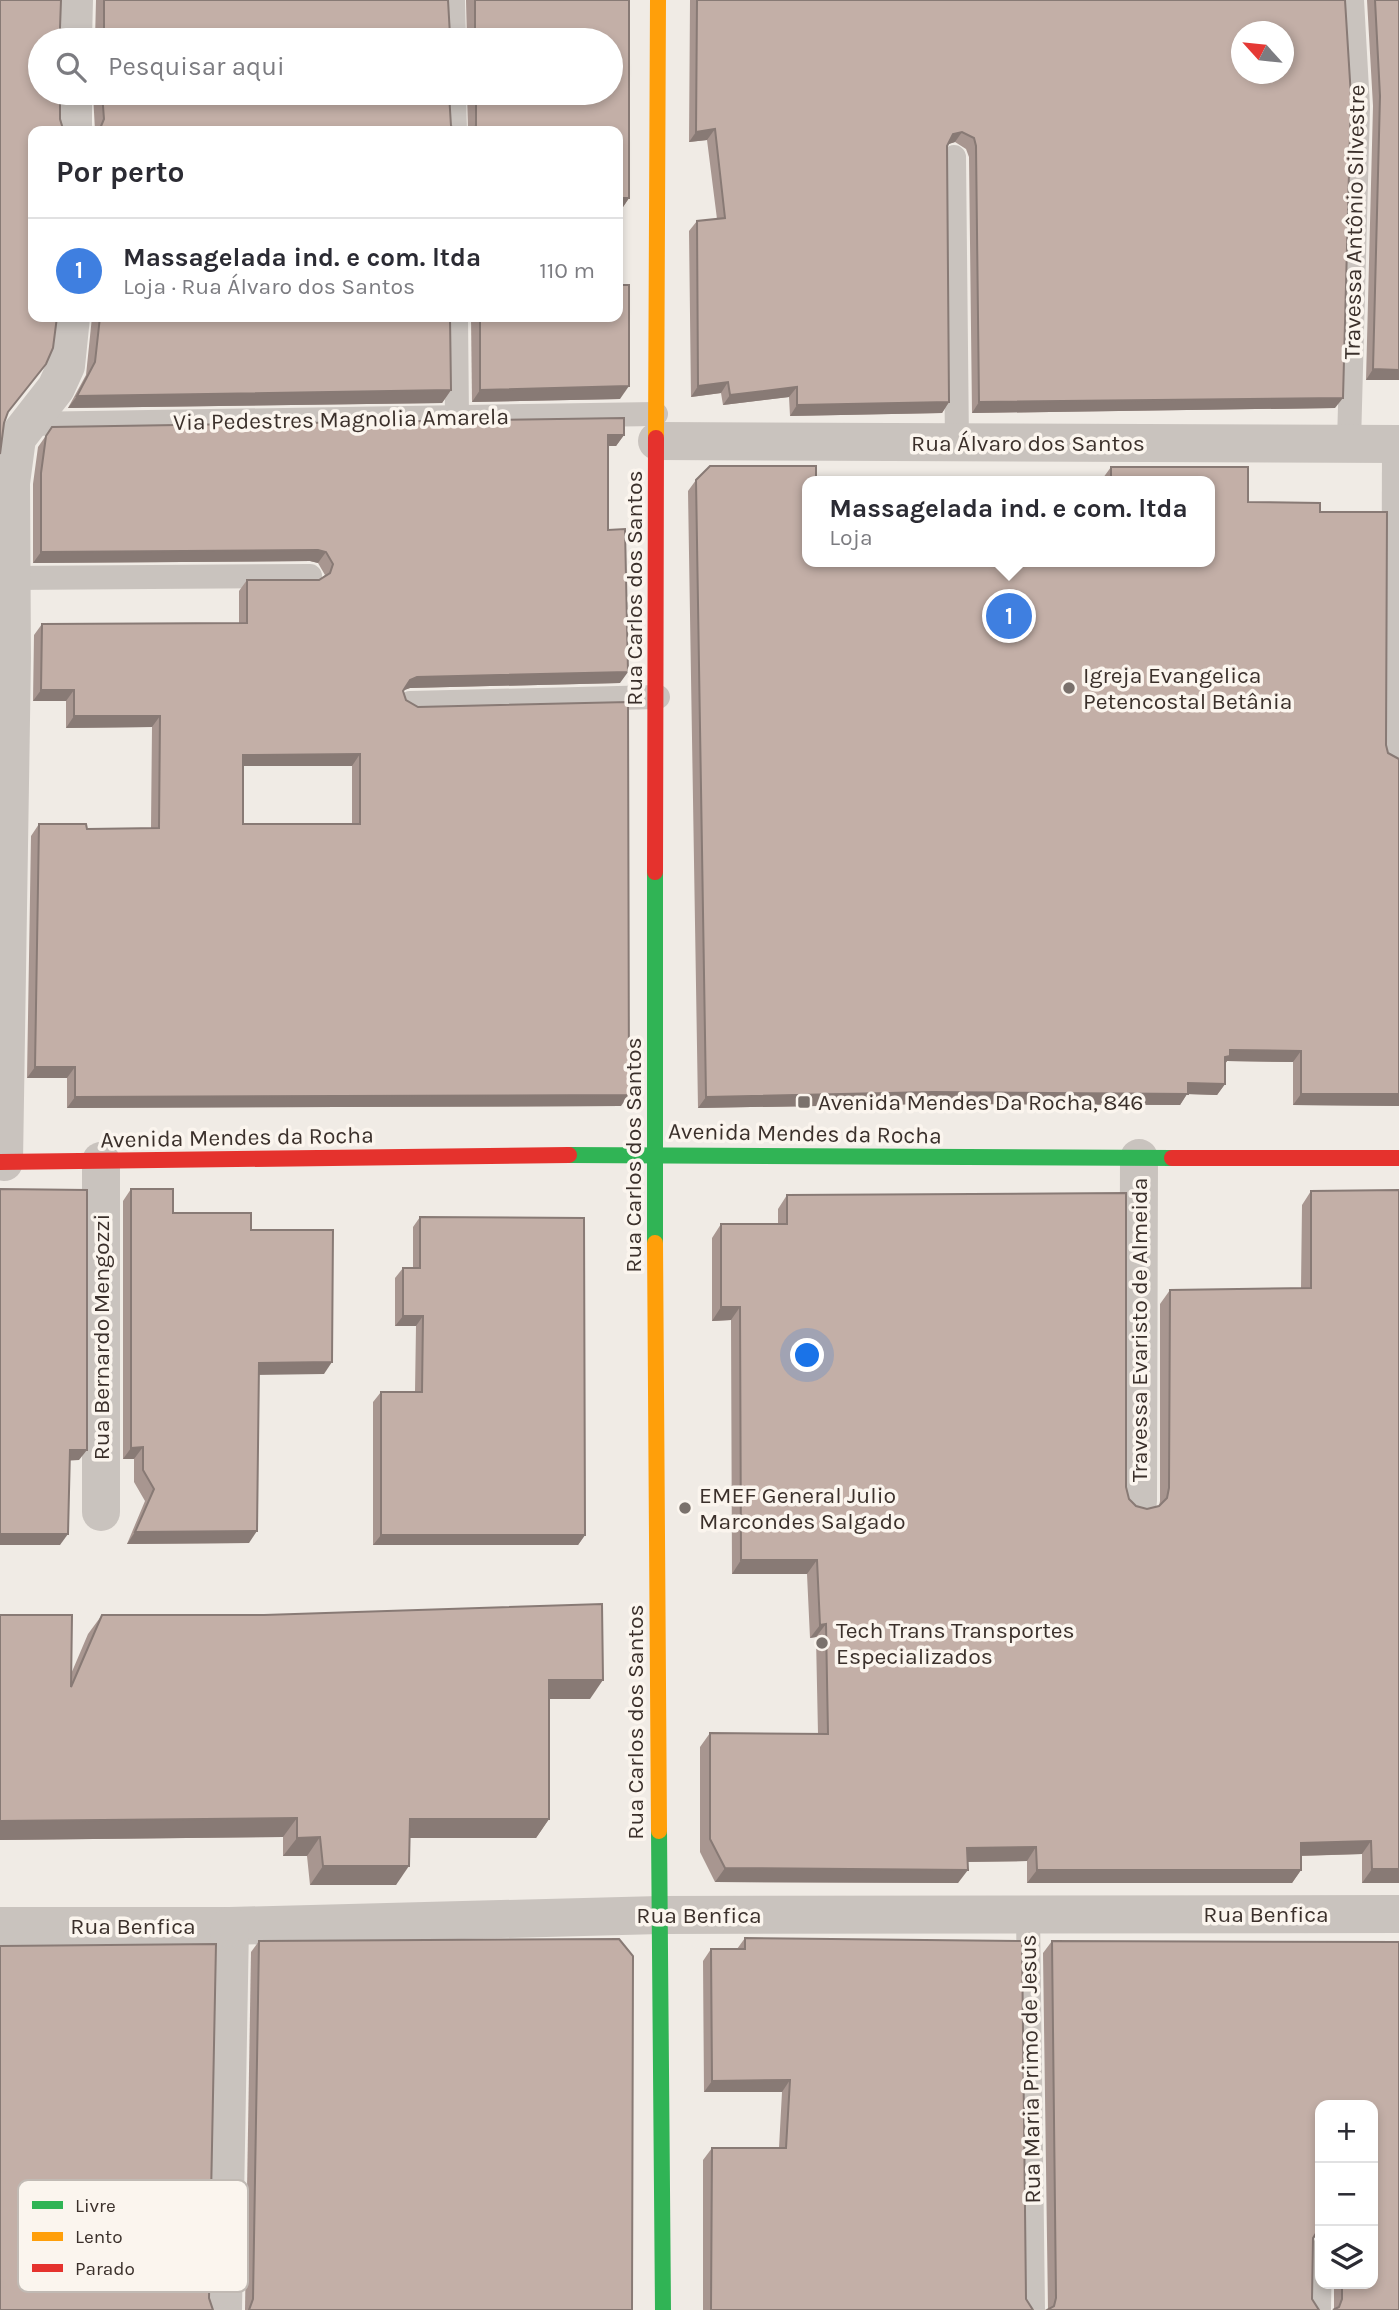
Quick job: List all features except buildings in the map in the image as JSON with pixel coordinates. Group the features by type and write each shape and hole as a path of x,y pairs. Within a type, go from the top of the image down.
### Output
{"street":[{"path":"73,28 74,0"},
{"name":"Rua Carlos dos Santos","path":"658,0 654,1154 663,2310"},
{"path":"73,105 73,126"},
{"path":"2,1162 13,455 17,438 56,388 66,366 71,344 71,322"},
{"name":"Rua Álvaro dos Santos","path":"656,428 957,443 1396,444"},
{"name":"Avenida Mendes da Rocha","path":"2,1162 654,1154 828,1158 1399,1158"},
{"name":"Travessa Evaristo de Almeida","path":"1138,1501 1139,1158"},
{"name":"Rua Bernardo Mengozzi","path":"101,1161 102,1512"},
{"name":"Rua Benfica","path":"0,1926 230,1926 660,1915 1399,1914"},
{"path":"225,2180 230,1926"},
{"path":"222,2292 222,2310"}],"lane":[{"path":"453,0 454,28"},
{"name":"Travessa Antônio Silvestre","path":"1349,443 1358,107 1352,0"},
{"path":"454,105 454,126"},
{"path":"954,157 957,443"},
{"path":"456,322 457,417"},
{"name":"Via Pedestres Magnolia Amarela","path":"26,425 457,417 656,428"},
{"path":"1393,756 1396,444"},
{"path":"10,578 310,576"},
{"path":"410,702 657,696"},
{"name":"Rua Maria Primo de Jesus","path":"1028,1914 1032,2310"},
{"path":"1319,2289 1319,2310"}],"traffic: fast":[{"path":"655,872 655,1243"},
{"path":"569,1155 1172,1158"},
{"path":"659,1831 663,2310"}],"traffic: slow":[{"path":"656,438 658,0"},
{"path":"655,1243 659,1831"}],"traffic: jam":[{"path":"655,872 656,438"},
{"path":"0,1162 569,1155"},
{"path":"1172,1158 1399,1158"}],"place":[{"name":"Massagelada ind. e com. ltda","path":"1009,616"},
{"name":"Igreja Evangelica Petencostal Betânia","path":"1069,688"},
{"name":"Avenida Mendes Da Rocha, 846","path":"804,1102"},
{"name":"EMEF General Julio Marcondes Salgado","path":"685,1508"},
{"name":"Tech Trans Transportes Especializados","path":"822,1643"}]}
